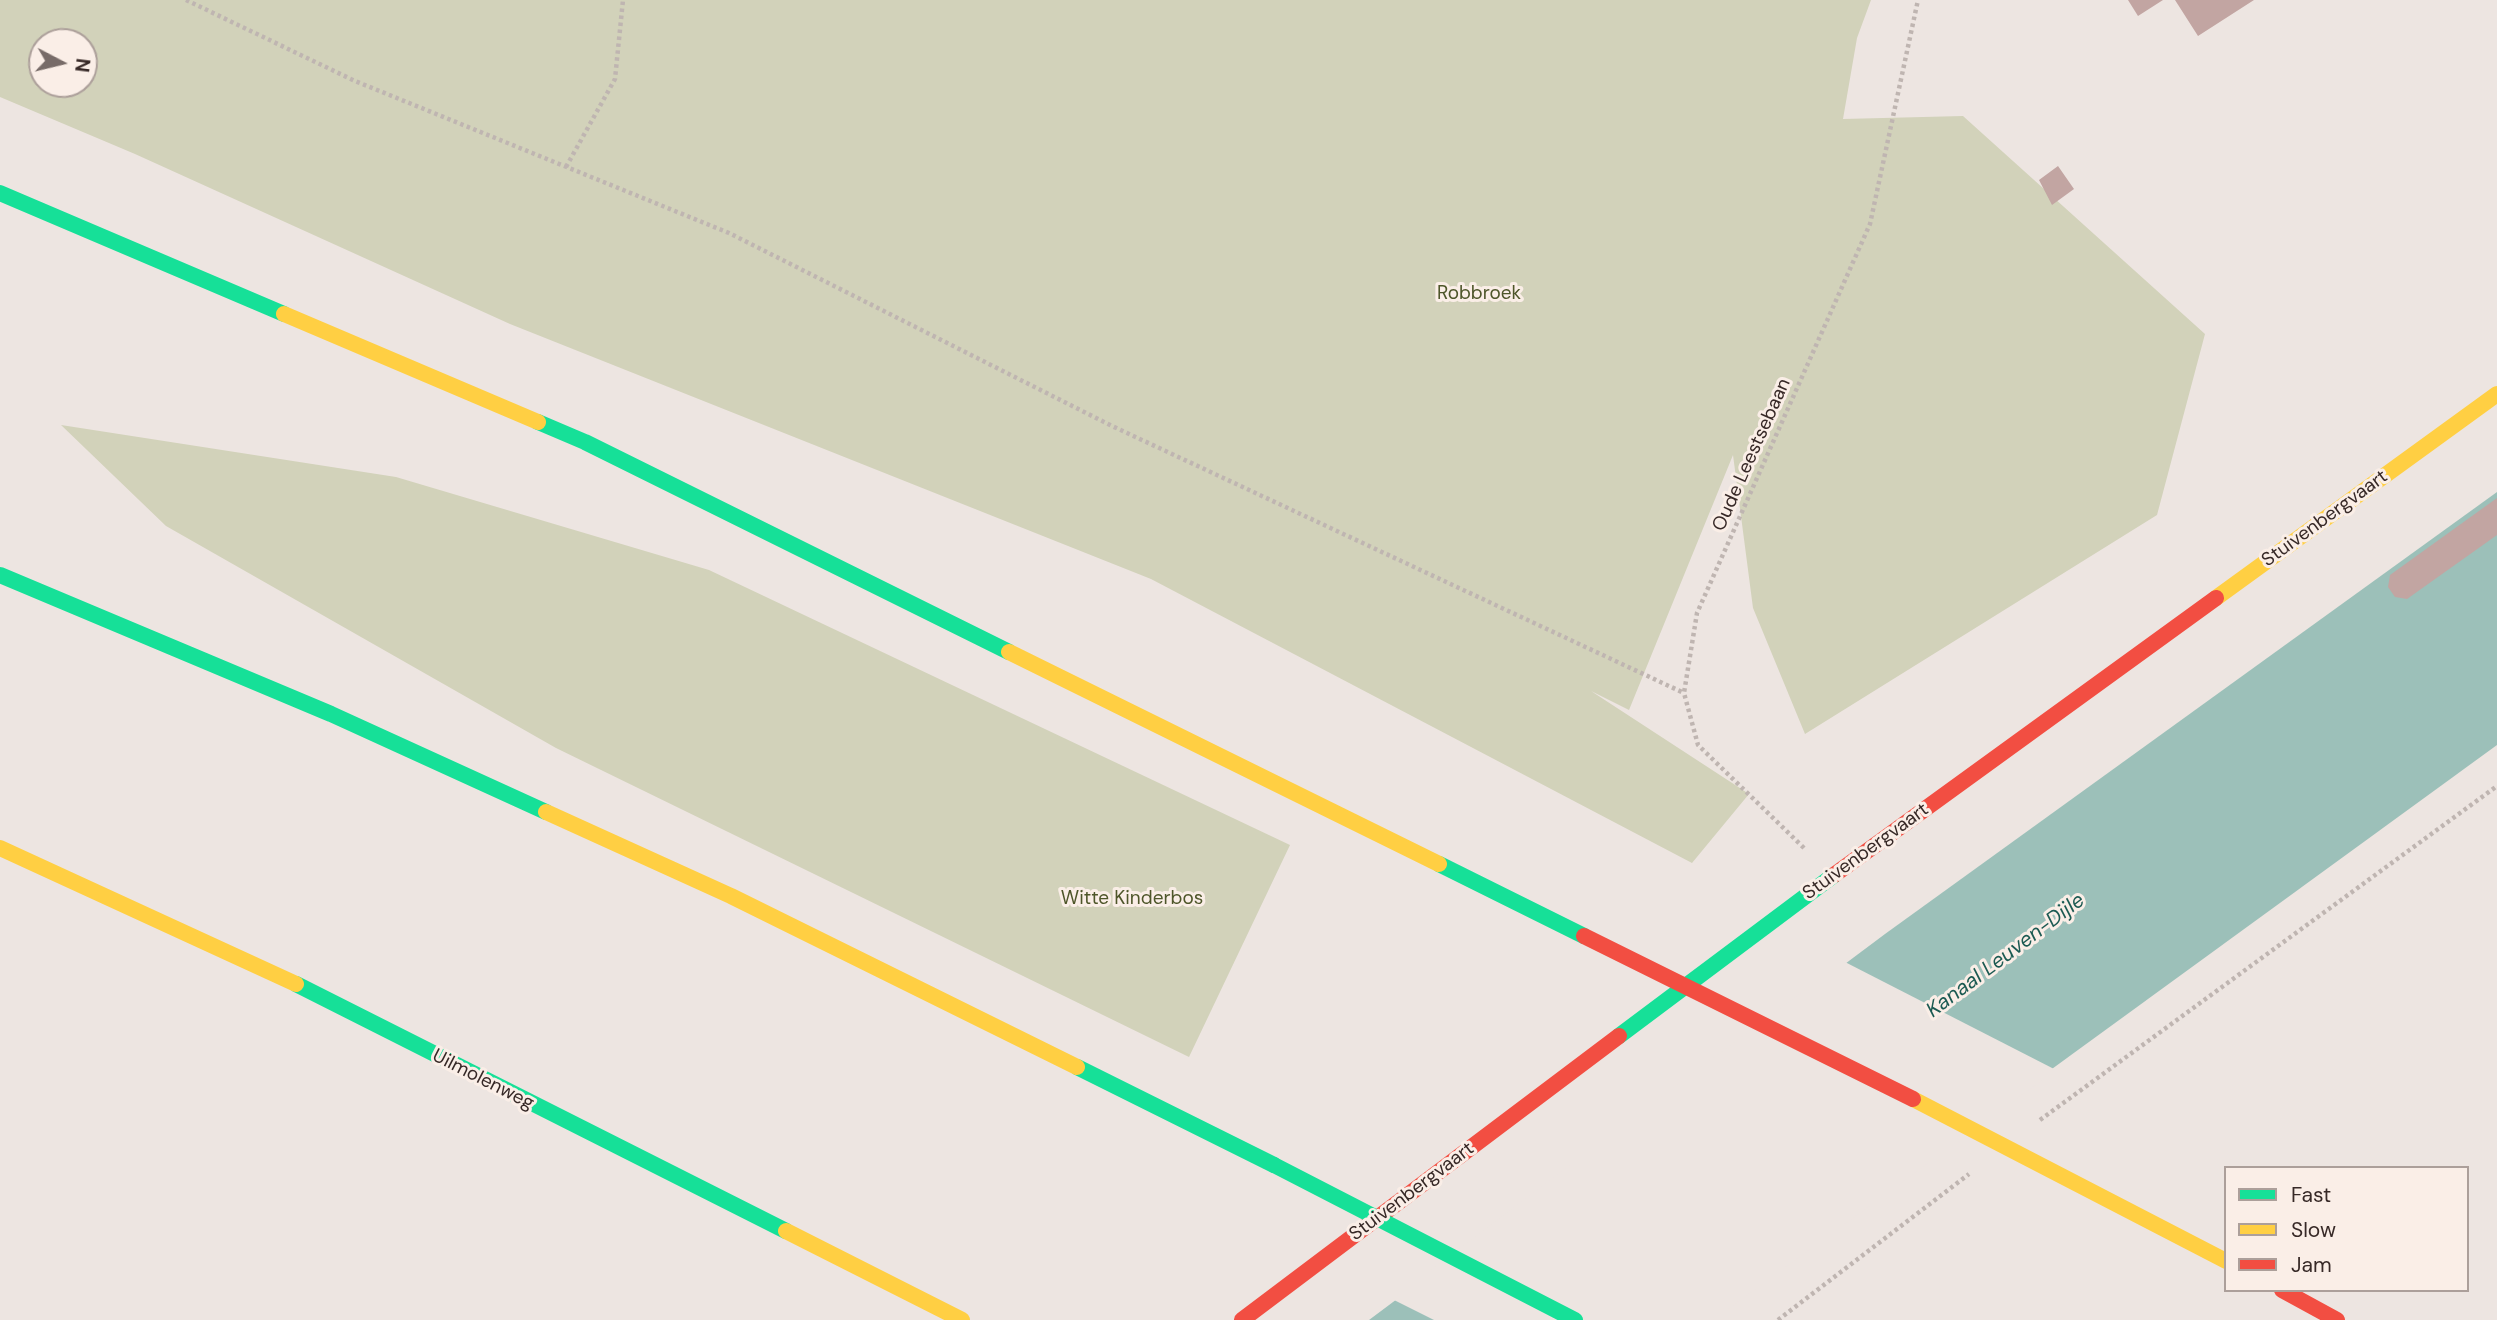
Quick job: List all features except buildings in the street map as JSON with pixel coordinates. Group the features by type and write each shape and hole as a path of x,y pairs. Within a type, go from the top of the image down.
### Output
{"main road":[{"path":"0,193 585,442 1917,1101 2224,1260"},
{"name":"Stuivenbergvaart","path":"1242,1320 1833,876 2497,394"},
{"path":"0,575 331,714 731,896 1274,1165 1575,1320"},
{"name":"Uilmolenweg","path":"0,848 252,962 962,1320"},
{"path":"2286,1292 2337,1320"}],"path":[{"path":"186,0 355,81 729,233 1112,426 1684,693"},
{"path":"566,167 615,79 623,0"},
{"name":"Oude Leestsebaan","path":"1833,876 1698,745 1684,693 1697,613 1870,224 1917,0"},
{"path":"2029,1129 2497,786"},
{"path":"1778,1320 1974,1171"}],"green space":[{"name":"Robbroek","path":"0,0 1871,0 1857,38 1843,119 1963,116 2205,334 2157,515 1805,734 1753,608 1733,455 1629,710 1591,691 1749,794 1692,863 1151,579 510,324 135,154 0,97"},
{"name":"Witte Kinderbos","path":"61,425 396,477 709,570 1290,845 1189,1057 556,748 166,526"}],"water":[{"name":"Kanaal Leuven-Dijle","path":"2497,492 2497,745 1707,1320 1369,1320 1885,934"}],"pier":[{"path":"1843,961 2056,1070 1713,1320 1434,1320 1392,1299"}],"traffic: fast":[{"path":"0,193 284,314"},
{"path":"538,422 585,442 1009,652"},
{"path":"0,575 331,714 546,812"},
{"path":"1439,864 1584,936"},
{"path":"1619,1036 1834,875"},
{"path":"296,984 786,1231"},
{"path":"1077,1067 1274,1165"},
{"path":"1274,1165 1575,1320"}],"traffic: slow":[{"path":"284,314 538,422"},
{"path":"2216,598 2497,394"},
{"path":"1009,652 1439,864"},
{"path":"546,812 731,896 1077,1067"},
{"path":"0,848 296,984"},
{"path":"1913,1099 2224,1260"},
{"path":"786,1231 962,1320"}],"traffic: jam":[{"path":"1834,875 2216,598"},
{"path":"1584,936 1913,1099"},
{"path":"1242,1320 1619,1036"},
{"path":"2286,1292 2337,1320"}]}
